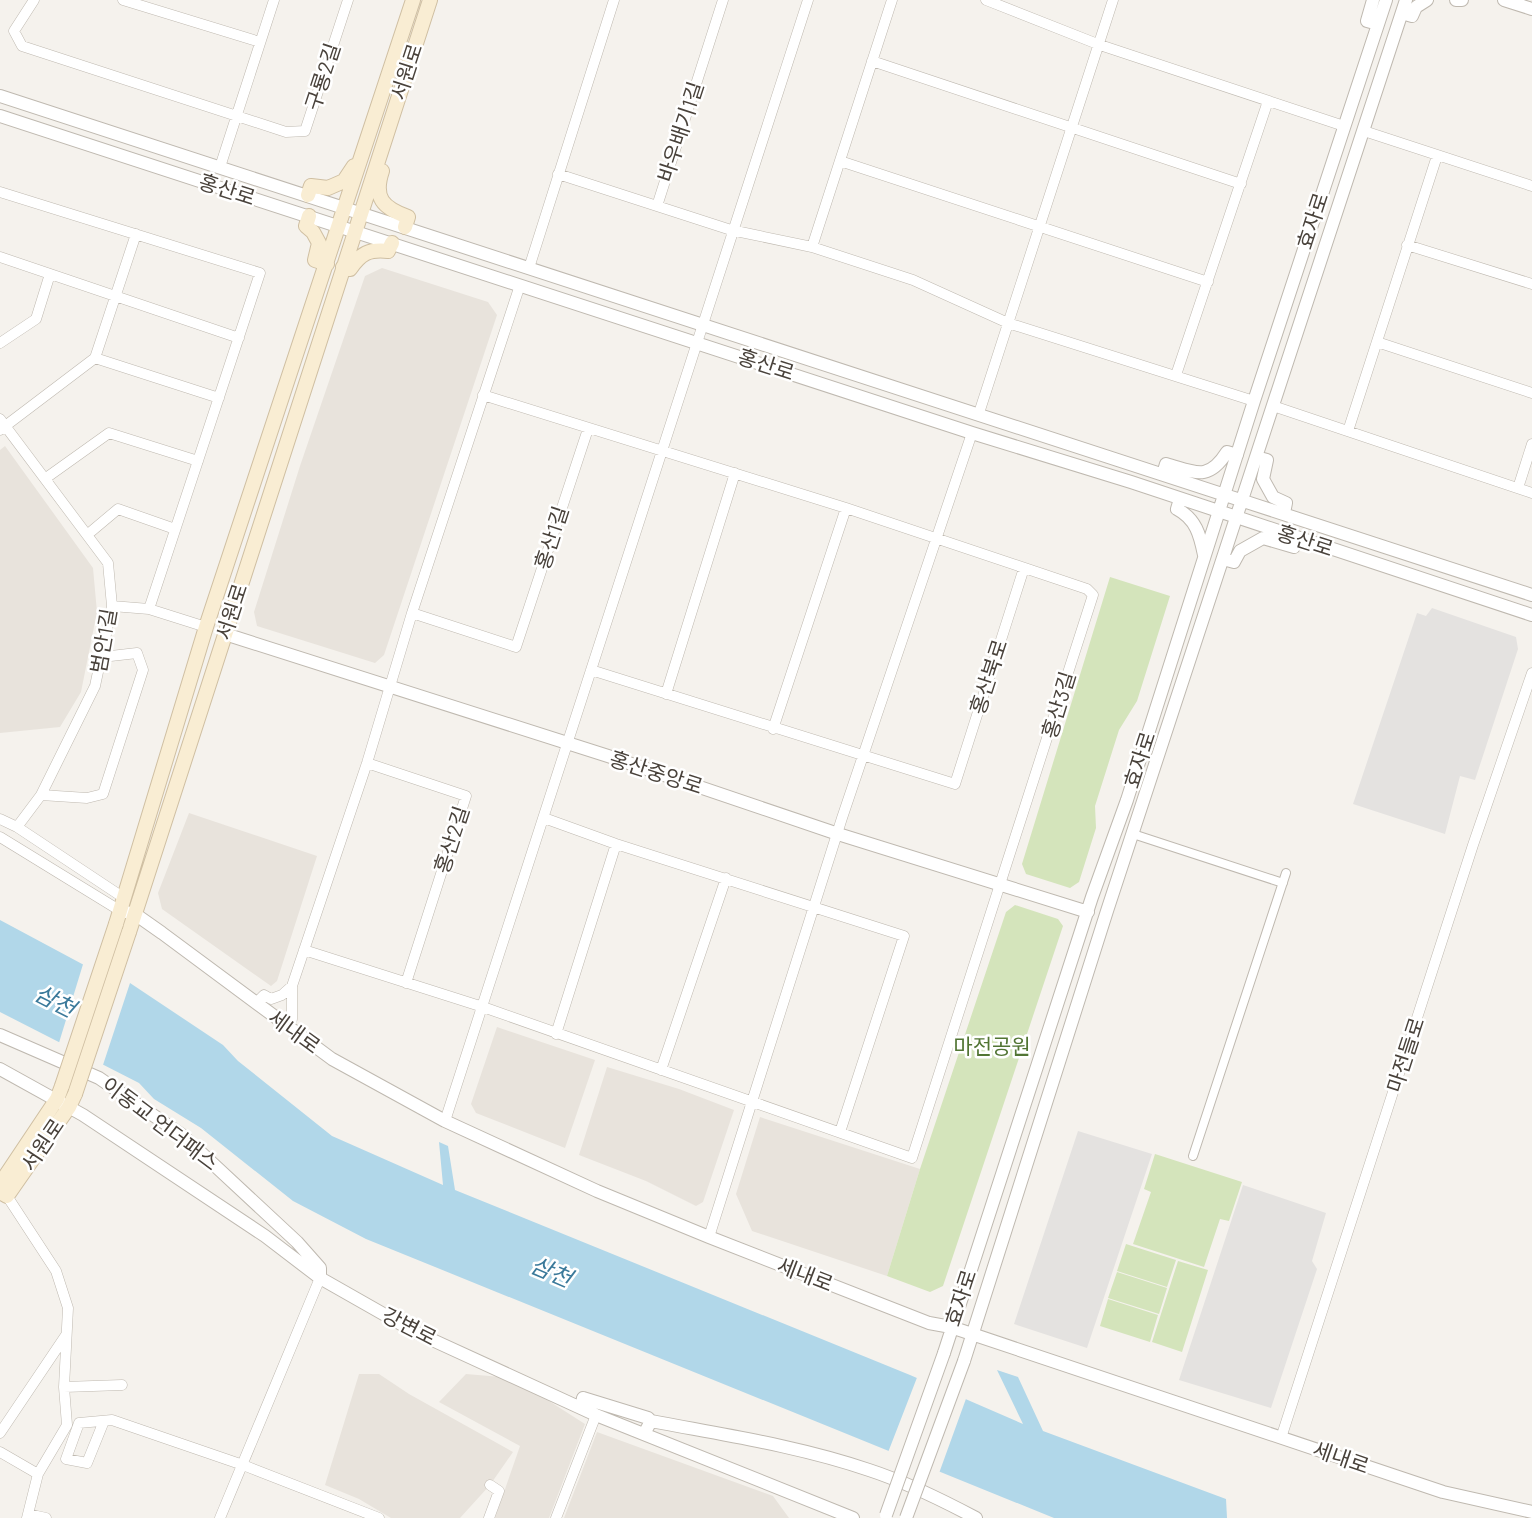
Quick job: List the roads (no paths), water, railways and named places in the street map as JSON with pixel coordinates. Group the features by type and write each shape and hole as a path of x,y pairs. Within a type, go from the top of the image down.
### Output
{"main road":[{"name":"서원로","path":"2,1195 66,1096 122,916 206,627 413,0"},
{"name":"서원로","path":"122,916 135,914 430,0"},
{"path":"378,160 384,162 379,180 380,197 386,207 408,217 405,227"},
{"path":"308,195 311,186 328,188 344,181 352,166 358,167"},
{"path":"309,216 306,226 319,243 314,260 327,264"},
{"path":"343,267 350,269 358,257 369,250 388,251 392,243"}],"street":[{"path":"34,0 14,31 22,47 236,116"},
{"path":"123,0 260,42"},
{"path":"220,167 274,0"},
{"name":"구룡2길","path":"236,116 286,132 305,131 348,0"},
{"path":"529,268 614,0"},
{"name":"바우배기1길","path":"558,174 657,206 723,0"},
{"path":"445,1121 808,0"},
{"path":"813,247 892,0"},
{"path":"986,0 1100,45 1343,126"},
{"path":"979,413 1113,0"},
{"path":"1373,0 1367,21 1378,24"},
{"name":"효자로","path":"886,1517 1127,800 1343,126 1386,0"},
{"path":"1404,6 1412,16 1416,7 1427,0"},
{"path":"1456,0 1462,0"},
{"path":"1504,0 1532,9"},
{"name":"효자로","path":"906,1518 964,1361 1404,6"},
{"path":"872,61 1241,184"},
{"name":"홍산로","path":"0,96 1532,595"},
{"path":"1176,375 1268,101"},
{"name":"홍산로","path":"0,116 1532,615"},
{"path":"1364,131 1532,186"},
{"path":"1348,431 1437,156"},
{"path":"840,161 1208,282"},
{"path":"0,192 260,274 149,609"},
{"path":"657,206 732,230 813,247 913,280 1008,323 1254,401"},
{"path":"2,425 95,358 136,234"},
{"path":"1407,244 1532,284"},
{"path":"0,257 239,338"},
{"path":"0,343 36,319 50,274"},
{"path":"287,1027 292,1019 292,986 367,763 412,613 520,285"},
{"path":"1377,342 1532,393"},
{"path":"95,358 219,398"},
{"path":"484,395 846,508 1024,568"},
{"path":"1273,406 1532,493"},
{"name":"범안1길","path":"2,425 46,478 108,563 112,606 95,686 41,795 17,827"},
{"name":"홍산1길","path":"412,613 516,647 588,429"},
{"path":"46,478 109,433 198,461"},
{"path":"709,1237 863,757 972,433"},
{"path":"1518,488 1532,444"},
{"path":"1163,474 1166,464 1205,472 1218,466 1227,452 1237,455"},
{"path":"1256,457 1267,460 1263,479 1273,496 1286,503 1284,513"},
{"path":"666,694 735,473"},
{"path":"1180,499 1177,509 1188,515 1196,526 1205,558"},
{"path":"773,729 846,508"},
{"path":"87,535 118,509 175,529"},
{"path":"1223,559 1234,562 1240,551 1263,538 1294,547 1298,538"},
{"name":"홍산북로","path":"592,670 955,785 1024,568"},
{"name":"홍산3길","path":"1001,885 1093,595 1087,589 1024,568"},
{"path":"112,606 149,609 206,627"},
{"name":"홍산중앙로","path":"225,634 838,834 1088,912"},
{"path":"41,795 87,798 103,794 143,670 137,653 102,657"},
{"name":"마전들로","path":"1282,1438 1473,845 1532,673"},
{"name":"홍산2길","path":"367,763 466,796 406,983"},
{"path":"544,818 616,844 904,936 840,1132"},
{"path":"0,819 17,827 122,916"},
{"path":"1133,834 1283,883"},
{"path":"0,837 122,916"},
{"path":"556,1034 616,844"},
{"path":"1193,1156 1286,873"},
{"path":"661,1070 726,878"},
{"path":"304,950 483,1007 912,1158 1001,885"},
{"name":"세내로","path":"135,914 332,1059 445,1121 597,1191 929,1323 951,1327 1443,1492 1532,1512"},
{"path":"256,1003 264,995 271,999 282,995 292,986"},
{"name":"이동교 언더패스","path":"0,1035 99,1078 182,1135 297,1242 320,1268 320,1278"},
{"name":"강변로","path":"0,1069 66,1096 265,1236 320,1278 415,1332 596,1415 853,1518"},
{"path":"2,1195 56,1271 68,1308 64,1387 67,1425 38,1474 26,1515 46,1518"},
{"path":"220,1518 320,1278"},
{"path":"0,1433 66,1335"},
{"path":"64,1387 122,1385"},
{"path":"581,1408 583,1398 651,1421 782,1447 870,1470 942,1500 976,1518"},
{"path":"556,1518 596,1415"},
{"path":"48,1460 66,1459 87,1463 104,1420"},
{"path":"66,1459 79,1423 112,1420 243,1465 379,1518"},
{"path":"644,1434 651,1421"},
{"path":"0,1452 38,1474"},
{"path":"489,1518 499,1491 490,1485"}],"water":[{"name":"삼천","path":"0,920 84,965 130,983 223,1045 238,1061 332,1136 443,1185 439,1142 448,1146 455,1190 910,1375 1023,1424 997,1370 1018,1377 1043,1431 1226,1499 1227,1518 1054,1518 366,1239 293,1201 201,1128 154,1099 139,1083 0,1012"}],"park label":[{"name":"마전공원","path":"992,1047"}]}
